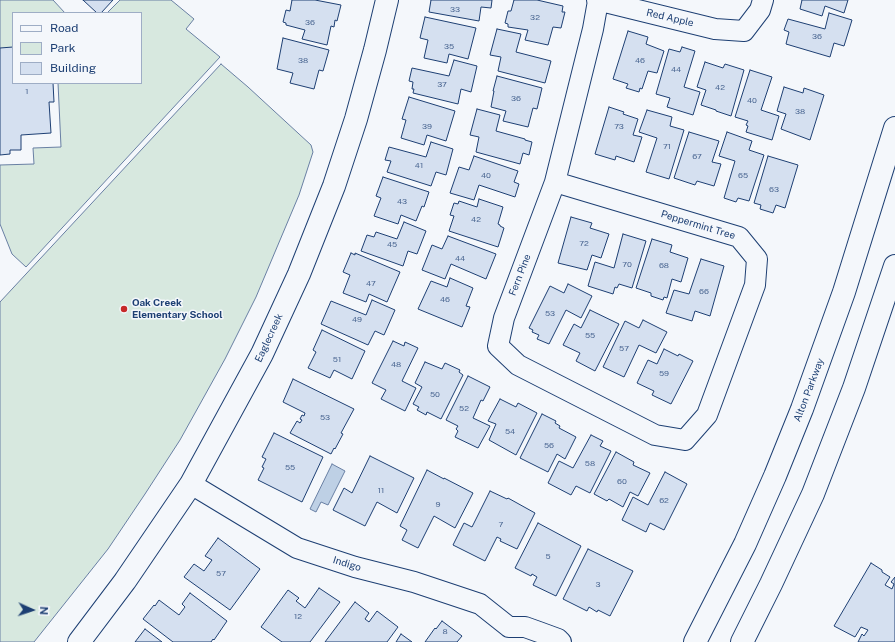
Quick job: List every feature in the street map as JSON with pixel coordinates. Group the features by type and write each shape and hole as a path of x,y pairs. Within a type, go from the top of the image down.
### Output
{"main road":[{"name":"Eaglecreek","path":"79,642 126,581 191,484 262,354 317,230 356,119 387,0"},
{"name":"Alton Parkway","path":"695,642 745,544 802,409 846,284 895,128"},
{"path":"742,642 813,494 854,388 895,266"}],"street":[{"name":"Red Apple","path":"598,0 715,29 744,31 760,10 763,0"},
{"name":"Fern Pine","path":"598,0 593,29 555,182 504,318 498,346 518,365 655,436 685,440"},
{"name":"Peppermint Tree","path":"555,182 739,237 757,259 755,285 707,415 685,440"},
{"name":"Indigo","path":"191,484 297,548 355,567 414,582 480,604 510,635"},
{"path":"510,635 525,627 561,642"}],"green space":[{"path":"0,0 53,0 64,12 12,12 12,48 0,49"},
{"path":"120,0 171,0 194,19 186,29 220,57 26,267 12,254 0,224 0,165 34,164 33,148 61,147 58,84 142,84 142,12 108,12"},
{"name":"Oak Creek Elementary School","path":"221,64 311,145 313,152 299,195 256,297 225,359 180,440 145,494 108,549 34,642 0,642 0,302"}],"water":[{"path":"332,464 345,471 328,505 321,502 316,512 310,509"}],"building":[{"path":"83,0 113,0 102,12 96,12"},
{"path":"292,0 315,0 341,5 337,21 335,20 334,27 331,26 327,45 302,39 305,30 286,25 286,23 283,22 286,10 290,11"},
{"path":"431,0 492,0 491,8 481,7 479,21 429,12"},
{"path":"514,0 537,0 563,6 562,12 565,12 561,28 553,27 548,45 525,40 528,30 508,27 508,24 505,23 508,11 511,11"},
{"path":"802,0 848,0 844,13 825,6 822,16 800,9"},
{"path":"829,13 852,20 844,46 834,43 830,57 786,44 789,32 784,30 788,19 825,29"},
{"path":"425,17 476,28 468,59 449,54 447,63 424,58 428,40 420,38"},
{"path":"497,29 521,34 516,52 551,61 545,83 498,71 501,57 490,55"},
{"path":"628,31 648,37 646,44 664,51 657,73 648,71 642,89 640,88 639,92 626,88 628,84 613,79"},
{"path":"283,38 329,50 323,71 319,70 314,89 290,83 293,73 277,69"},
{"path":"12,47 12,84 53,84 54,102 49,102 51,133 21,135 21,150 10,150 10,154 0,155 0,48"},
{"path":"682,47 695,51 684,87 700,92 693,115 667,107 670,98 656,94 669,49 680,52"},
{"path":"454,60 477,66 471,92 461,89 458,104 413,93 413,82 409,81 412,68 449,76"},
{"path":"705,62 723,68 725,64 744,70 731,116 701,105 706,90 697,87"},
{"path":"750,70 772,77 761,110 779,116 772,140 746,132 748,126 746,125 748,121 735,117"},
{"path":"497,76 542,88 537,109 533,108 528,127 503,121 506,111 491,107"},
{"path":"784,87 803,93 804,88 824,95 810,140 781,129 786,114 777,111"},
{"path":"409,97 455,111 446,141 427,135 424,145 401,138 406,120 402,119"},
{"path":"609,107 638,119 633,135 642,137 634,162 616,156 615,160 595,154"},
{"path":"477,109 500,115 496,131 532,142 529,155 523,153 520,164 476,152 479,137 470,135"},
{"path":"647,110 672,117 670,126 684,130 669,179 646,172 657,138 639,132"},
{"path":"689,132 719,141 712,162 721,164 714,186 697,181 695,185 674,178"},
{"path":"727,132 752,141 749,150 764,155 749,201 738,198 736,202 724,198 735,161 719,156"},
{"path":"431,142 453,149 446,175 436,172 431,186 387,172 391,161 385,160 389,147 426,157"},
{"path":"474,156 518,171 514,182 519,184 515,197 479,185 474,200 450,193 459,167 469,170"},
{"path":"768,156 798,165 785,208 776,205 773,213 760,209 761,205 754,203"},
{"path":"383,177 429,192 424,207 422,206 416,221 401,215 398,224 374,216 381,198 376,196"},
{"path":"479,199 503,207 498,224 504,228 498,247 449,231 454,216 450,215 454,203 458,204 459,201 477,207"},
{"path":"571,217 592,223 590,228 609,234 601,258 592,255 587,270 558,263"},
{"path":"404,222 426,231 417,254 408,251 403,266 361,251 367,235 374,237 376,232 397,239"},
{"path":"623,234 646,241 632,288 619,284 617,288 615,287 613,294 588,286 595,262 614,268"},
{"path":"448,236 496,254 486,279 451,264 445,279 422,270 432,245 442,249"},
{"path":"652,239 672,245 670,252 688,258 681,282 672,279 667,298 664,297 663,300 651,296 651,293 636,288"},
{"path":"351,253 355,255 355,253 400,272 387,302 369,294 366,302 343,293 350,275 343,272"},
{"path":"701,259 724,266 710,316 695,311 692,321 666,313 674,290 689,294"},
{"path":"450,278 473,288 466,306 470,307 462,327 418,309 431,281 447,287"},
{"path":"568,284 592,296 581,318 566,310 549,344 537,339 539,335 532,332 533,330 529,328 550,286 564,293"},
{"path":"372,300 395,310 384,335 375,331 368,345 321,324 331,301 366,315"},
{"path":"590,310 619,324 595,371 576,361 580,353 563,345 574,324 581,328"},
{"path":"643,320 667,332 656,353 639,345 624,377 603,367 625,321 639,328"},
{"path":"322,330 365,351 352,379 334,370 330,378 308,368 316,352 313,350"},
{"path":"393,341 404,346 405,342 418,348 402,381 416,388 405,411 381,399 386,390 372,383"},
{"path":"664,349 693,361 671,404 652,395 654,391 637,383 648,360 657,364"},
{"path":"425,362 442,369 445,363 460,370 459,372 463,375 441,419 427,412 426,415 417,410 419,407 413,404 422,387 415,383"},
{"path":"468,376 490,387 483,401 481,400 473,418 490,426 478,448 455,437 458,431 456,429 458,426 446,420"},
{"path":"293,379 354,409 341,433 343,434 331,454 290,433 297,421 300,423 302,420 300,419 302,415 304,416 305,413 283,402"},
{"path":"500,399 516,407 518,403 537,413 516,455 489,440 496,424 488,421"},
{"path":"542,414 556,421 555,423 560,426 559,428 576,437 565,459 557,454 548,472 520,458"},
{"path":"274,433 323,457 302,502 258,480 264,468 262,467 266,459 262,457"},
{"path":"591,435 603,441 600,446 611,451 590,493 576,486 571,495 548,483 559,461 573,468"},
{"path":"616,452 634,462 633,465 650,473 638,496 630,492 623,507 609,499 607,501 594,494"},
{"path":"370,456 414,478 397,513 377,502 365,526 333,510 344,488 352,493"},
{"path":"427,470 473,493 455,528 434,516 418,548 402,540 407,530 400,526"},
{"path":"665,472 687,484 664,530 650,523 646,532 622,520 633,497 648,505"},
{"path":"490,491 507,499 508,498 535,513 517,549 500,541 501,539 497,537 485,561 453,545 464,523 472,527"},
{"path":"538,523 581,546 556,596 533,585 537,577 532,574 531,576 515,568"},
{"path":"218,538 260,569 230,610 184,577 194,564 204,571 212,560 205,556"},
{"path":"588,549 633,571 610,616 598,610 597,612 589,607 587,611 563,599"},
{"path":"871,563 890,577 885,585 892,589 894,584 891,582 895,577 895,642 858,642 862,634 864,636 868,630 861,627 855,637 834,626"},
{"path":"319,588 340,602 310,642 282,642 261,627 288,590 299,598 296,601 305,608"},
{"path":"190,593 227,621 211,642 173,642 143,619 159,600 179,615 185,607 182,604"},
{"path":"355,602 369,613 365,619 369,622 377,611 398,627 387,642 325,642"},
{"path":"442,621 462,636 457,642 425,642 435,628 436,629"},
{"path":"145,629 162,642 135,642"},
{"path":"401,634 412,642 396,642"}],"place":[{"name":"Oak Creek Elementary School","path":"124,309"}]}
